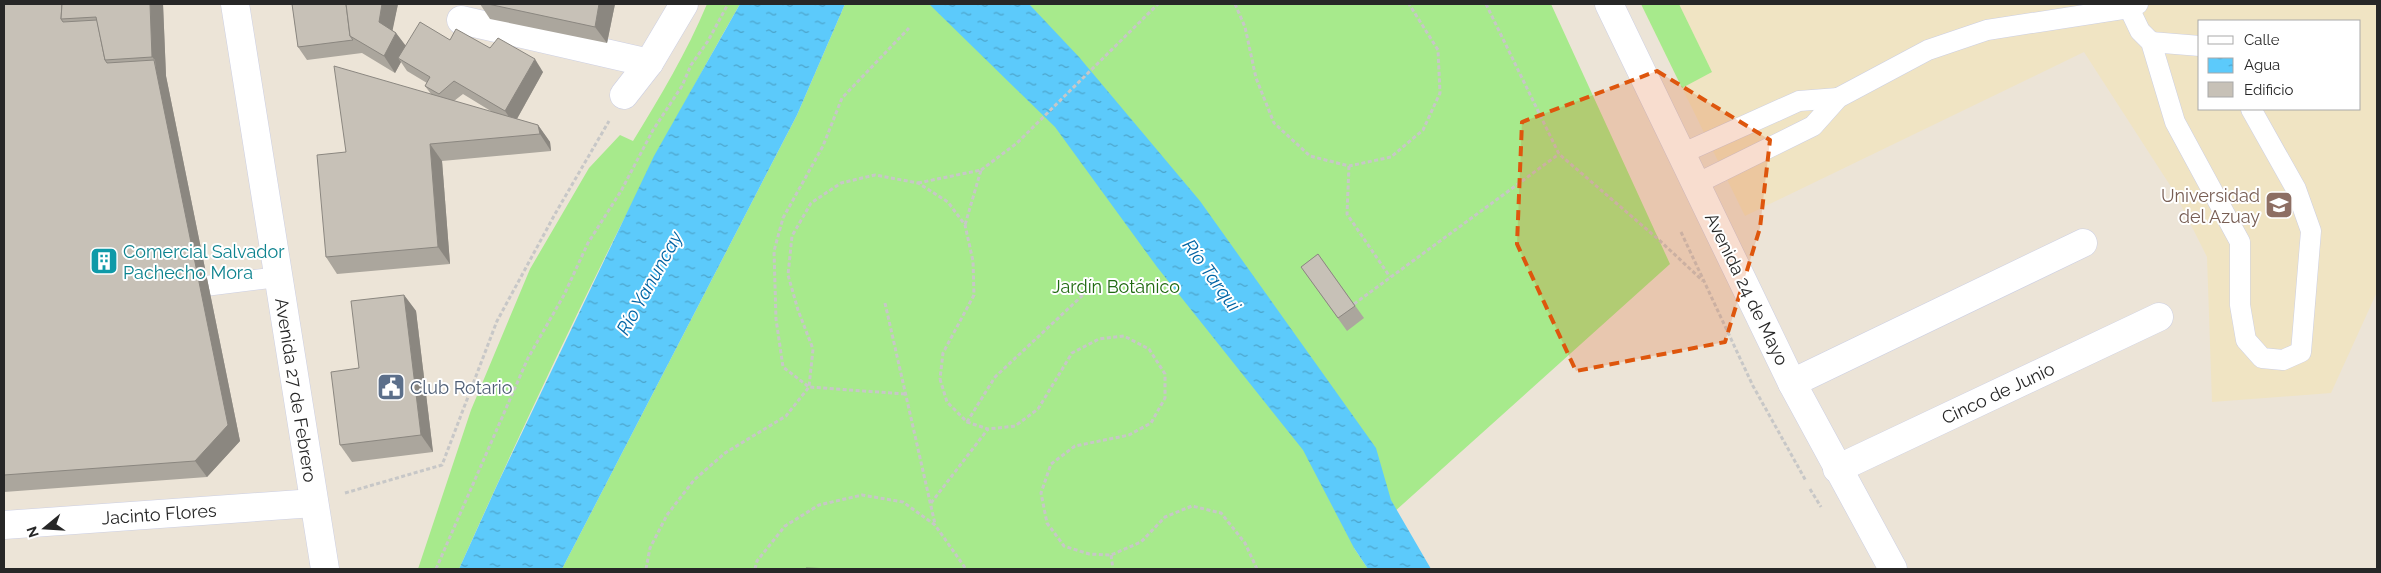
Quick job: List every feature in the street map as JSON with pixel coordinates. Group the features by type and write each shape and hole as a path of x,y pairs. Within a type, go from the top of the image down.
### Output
{"street":[{"name":"Avenida 27 de Febrero","path":"235,4 325,569"},
{"path":"624,95 649,63 684,4"},
{"name":"Avenida 24 de Mayo","path":"1609,4 1792,383 1893,569"},
{"path":"461,20 649,63"},
{"path":"1792,383 2083,243"},
{"name":"Cinco de Junio","path":"1837,469 2159,317"},
{"name":"Jacinto Flores","path":"4,525 314,503"}],"lane":[{"path":"1696,184 1813,126 1838,98 1928,50 1987,30 2133,6 2140,31 2151,42 2175,122 2240,242 2240,305 2246,340 2262,358 2283,360 2301,352 2311,231 2296,189 2252,110"},
{"path":"2151,42 2198,46"},
{"path":"1681,154 1799,100 1838,98"},
{"path":"162,291 278,277"}],"path":[{"path":"436,569 528,358 564,295 588,243 621,191 654,130 682,86 691,65 708,41 728,4"},
{"path":"918,183 981,170 1017,143 1158,4"},
{"path":"1235,4 1245,27 1256,78 1274,123 1310,156 1349,166 1391,157 1423,130 1440,93 1438,50 1409,4"},
{"path":"1486,4 1559,154 1658,238 1705,282"},
{"path":"905,394 809,387 783,367 776,319 774,251 783,218 823,146 842,98 909,28"},
{"path":"314,503 442,465 497,320 555,214 624,95"},
{"path":"1354,304 1559,154"},
{"path":"1349,166 1347,214 1390,277"},
{"path":"964,225 981,170"},
{"path":"646,569 650,548 667,515 694,480 725,453 786,416 809,387 813,348 798,310 788,275 792,236 811,203 841,183 875,175 918,183 948,202 964,225 973,260 974,294 943,353 940,379 947,402 967,422 988,429 1015,426 1038,409 1072,353 1099,338 1124,336 1148,349 1165,374 1164,398 1151,423 1129,435 1075,446 1052,464 1041,493 1047,524 1064,546 1089,554 1111,555 1141,542 1165,517 1192,506 1220,513 1245,543 1257,569"},
{"path":"967,422 995,377 1084,294"},
{"path":"885,304 935,525 966,569"},
{"path":"930,504 988,429"},
{"path":"755,569 757,561 785,526 819,505 862,495 903,502 935,525"},
{"path":"1111,555 1114,569"},
{"path":"957,558 961,569"}],"highlighted area":[{"path":"1657,71 1770,140 1760,228 1725,342 1576,371 1517,244 1522,122"}],"shaded area":[{"name":"Universidad del Azuay","path":"1641,4 2377,4 2377,292 2331,393 2212,402 2207,257 2175,193 2084,52 1745,216"}],"green space":[{"path":"707,4 740,4 664,142 592,283 524,425 459,569 418,569 471,410 530,269 589,168 620,135 633,141 682,57"},
{"name":"Jardín Botánico","path":"845,4 1551,4 1670,264 1354,548 1368,569 562,569 797,115"},
{"path":"1641,4 1679,4 1712,72 1682,88"}],"water":[{"name":"Río Yanuncay","path":"740,4 845,4 797,115 562,569 459,569 654,156"},
{"name":"Río Tarqui","path":"929,4 1029,4 1079,57 1200,201 1376,448 1391,500 1431,569 1368,569 1354,548 1303,450 1157,267 1055,127"}],"building":[{"name":"Comercial Salvador Pachecho Mora","path":"4,4 62,4 61,19 63,22 97,20 107,63 154,60 228,425 195,461 4,475"},
{"path":"62,4 150,4 152,57 105,60 96,17 61,19"},
{"path":"292,4 346,4 350,36 353,40 298,47"},
{"path":"346,4 382,4 379,22 396,33 384,56 350,36"},
{"path":"488,4 599,4 595,27"},
{"path":"420,22 450,40 456,29 490,48 498,38 535,59 505,111 454,81 439,94 425,86 430,77 398,58"},
{"path":"334,66 538,125 540,134 430,144 438,247 326,257 317,155 346,152"},
{"path":"1318,254 1355,306 1338,318 1301,267"},
{"name":"Club Rotario","path":"404,295 421,435 340,445 331,372 359,368 351,301"}],"place":[{"name":"Universidad del Azuay","path":"2279,205"},
{"name":"Comercial Salvador Pachecho Mora","path":"104,261"},
{"name":"Club Rotario","path":"391,387"}]}
